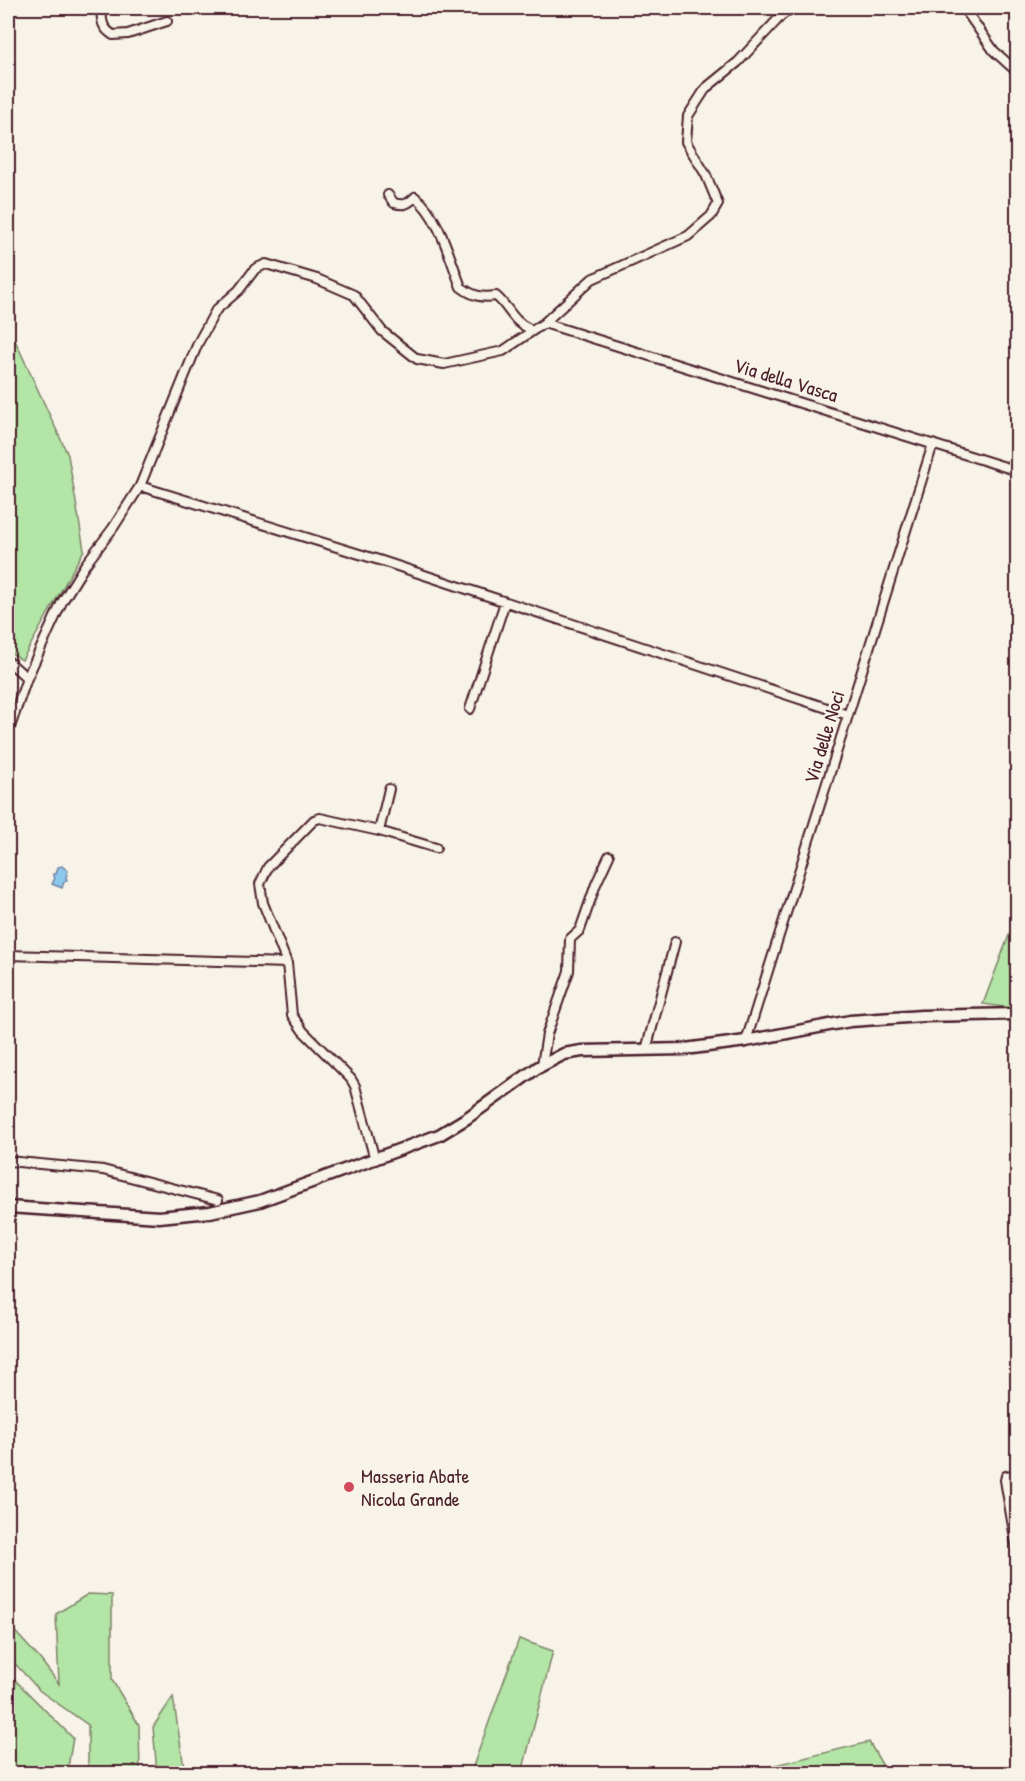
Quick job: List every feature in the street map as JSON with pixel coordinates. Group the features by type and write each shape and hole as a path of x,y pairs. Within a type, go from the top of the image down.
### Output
{"main road":[{"path":"8,1207 159,1216 210,1212 276,1197 439,1135 457,1125 542,1065 564,1054 582,1051 685,1049 746,1041 850,1021 922,1016 1017,1014"}],"street":[{"path":"101,8 104,29 113,35 128,34 167,21"},
{"path":"8,733 27,678 62,602 140,486 198,343 216,310 239,290 255,269 266,264 317,279 354,295 382,331 417,359 444,364 503,351 544,323 592,279 688,236 711,216 718,204 706,175 686,142 688,116 706,88 738,62 781,16 792,8"},
{"path":"964,8 994,51 1014,69 1017,69"},
{"path":"388,195 394,203 402,205 409,203 415,197 424,203 435,221 461,287 470,294 483,298 496,296 503,302 514,319 520,325 528,328 530,332"},
{"name":"Via della Vasca","path":"544,323 1017,471"},
{"name":"Via delle Noci","path":"746,1041 933,444"},
{"path":"140,486 382,561 849,715"},
{"path":"470,709 505,602"},
{"path":"8,661 27,678"},
{"path":"379,831 389,789"},
{"path":"375,1160 355,1086 351,1079 303,1031 292,1015 286,963 263,903 260,884 263,874 314,820 320,818 379,831 436,848"},
{"path":"542,1065 547,1034 569,971 570,939 580,930 596,884 609,856"},
{"path":"646,1050 675,942"},
{"path":"8,955 286,963"},
{"path":"8,1161 103,1170 218,1200"},
{"path":"207,1198 210,1212"},
{"path":"1017,1474 1006,1476 1005,1480 1017,1556"}],"green space":[{"path":"8,325 68,455 84,550 22,660 8,651"},
{"path":"1017,914 1017,1009 983,1004"},
{"path":"88,1594 112,1595 112,1680 139,1725 140,1773 88,1773 88,1725 40,1691 8,1656 8,1624 59,1684 56,1614"},
{"path":"519,1639 553,1651 522,1773 377,1773 377,1771 471,1772"},
{"path":"8,1673 73,1738 67,1773 8,1773"},
{"path":"173,1697 185,1773 157,1773 153,1727"},
{"path":"869,1742 887,1773 743,1773"}],"water":[{"path":"62,866 68,871 67,880 62,888 52,884 55,878 53,874 56,874 58,867"}],"place":[{"name":"Masseria Abate Nicola Grande","path":"349,1487"}]}
